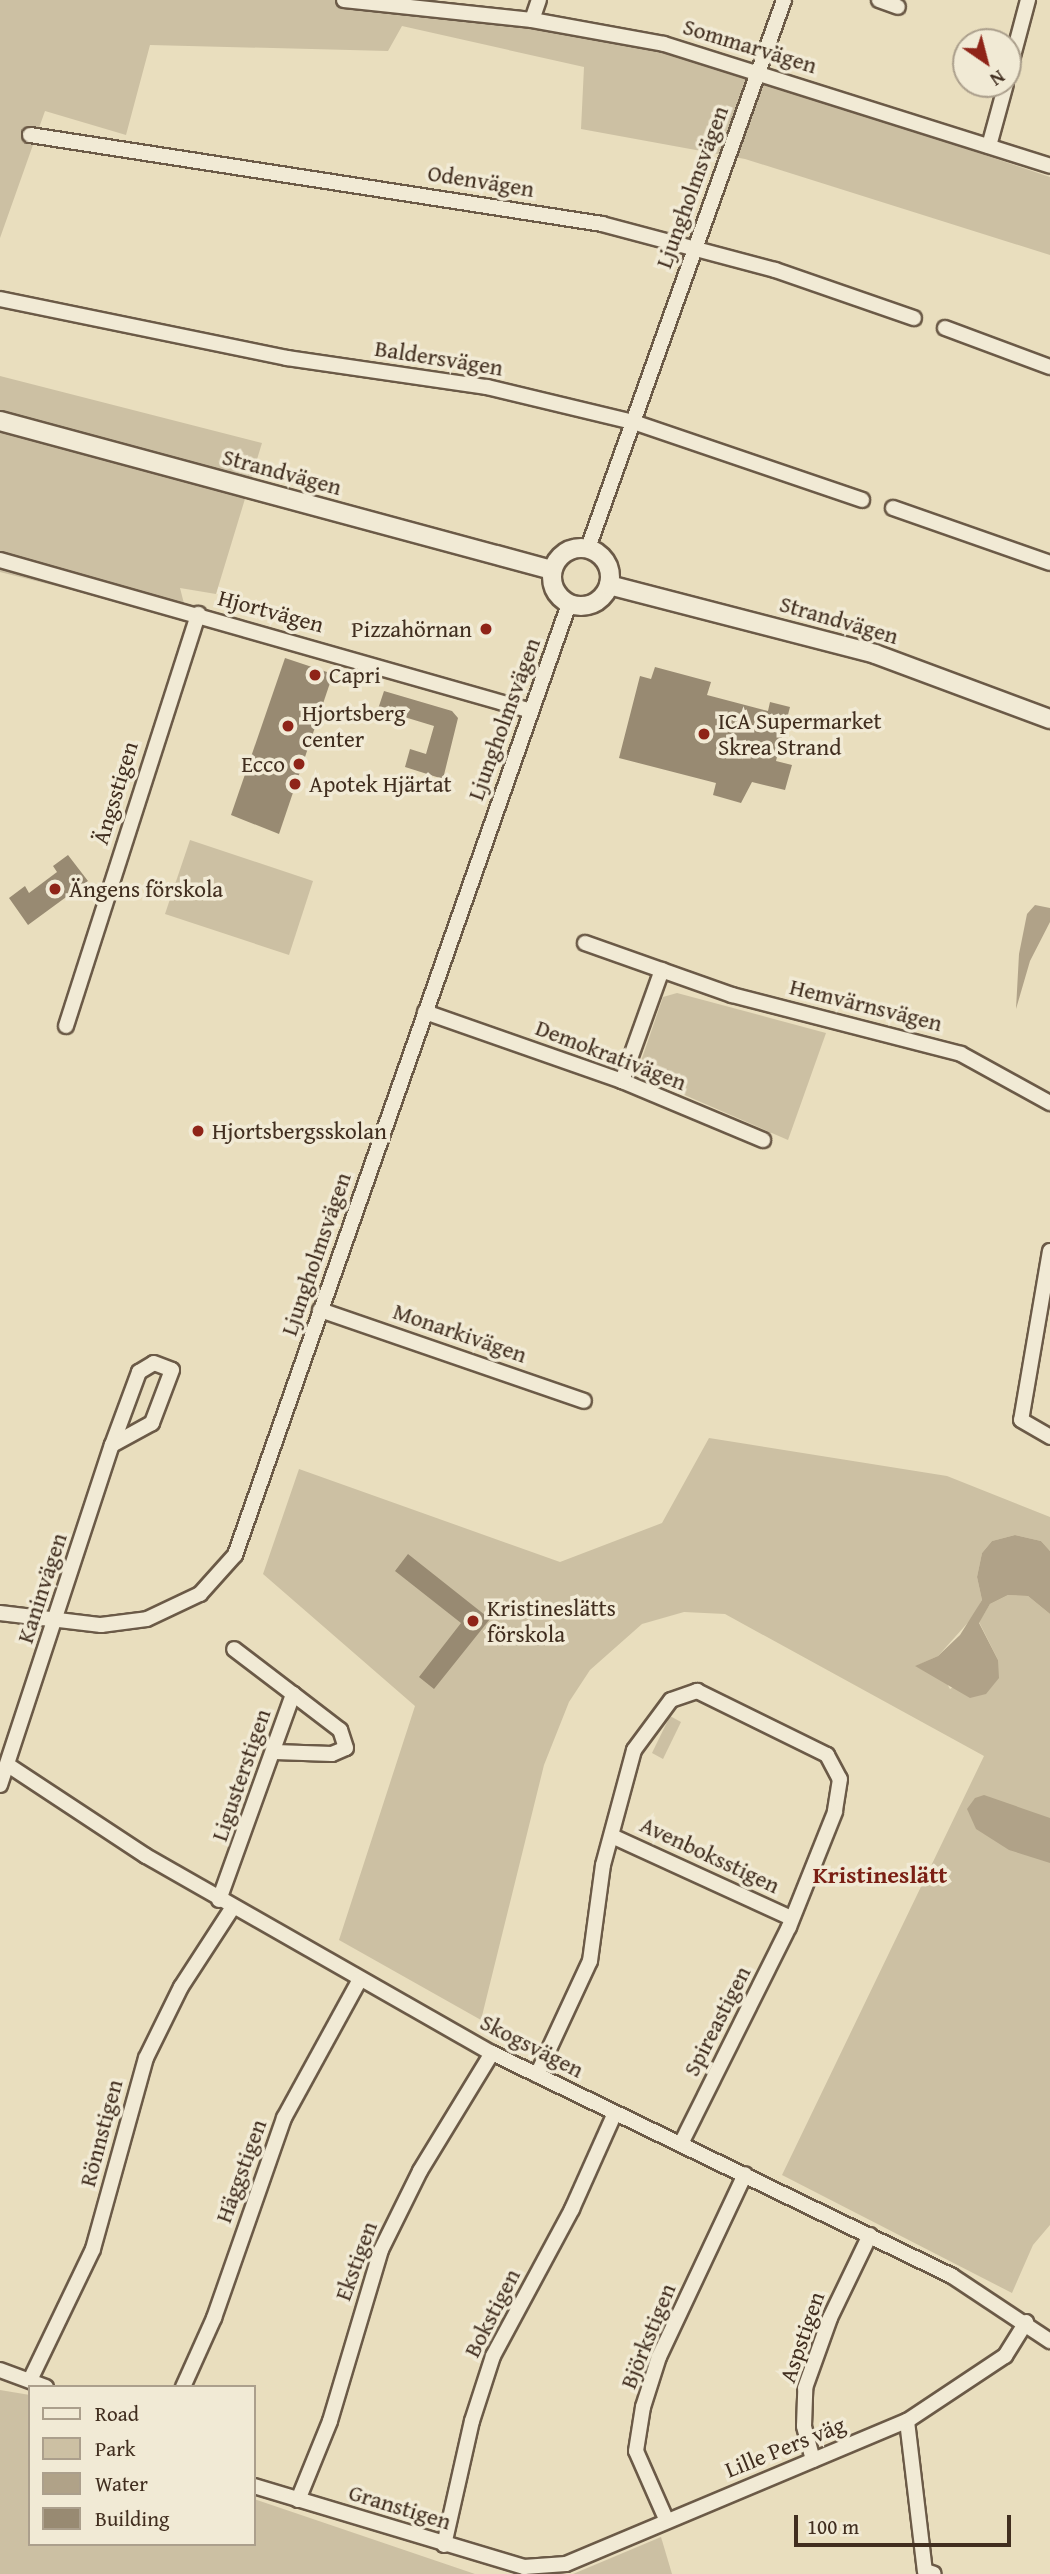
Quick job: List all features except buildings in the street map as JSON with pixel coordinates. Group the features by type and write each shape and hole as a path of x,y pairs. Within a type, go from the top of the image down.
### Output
{"street":[{"name":"Sommarvägen","path":"344,0 532,20 664,44 758,71 1050,166"},
{"path":"532,20 538,0"},
{"name":"Ljungholmsvägen","path":"588,548 784,0"},
{"path":"879,0 898,7"},
{"path":"1021,28 1028,0"},
{"path":"989,146 1002,98"},
{"name":"Odenvägen","path":"30,135 307,181 474,201 695,247 914,318"},
{"name":"Baldersvägen","path":"0,299 291,359 487,387 633,422 862,500"},
{"path":"945,328 1050,368"},
{"name":"Strandvägen","path":"0,421 552,570"},
{"path":"893,508 1050,563"},
{"path":"588,548 606,562 610,585 594,604 569,604 556,593 552,570 565,551 588,548"},
{"name":"Hjortvägen","path":"0,560 198,614 528,710"},
{"name":"Strandvägen","path":"610,585 875,654 1050,719"},
{"name":"Ljungholmsvägen","path":"0,1613 55,1622 113,1624 166,1614 200,1594 225,1569 254,1505 528,710 569,604"},
{"name":"Ängsstigen","path":"65,1026 198,614"},
{"name":"Hemvärnsvägen","path":"585,943 732,995 936,1045 1014,1078 1050,1103"},
{"path":"622,1081 662,970"},
{"name":"Demokrativägen","path":"425,1012 622,1081 763,1140"},
{"path":"1050,1251 1021,1420 1050,1437"},
{"name":"Monarkivägen","path":"320,1310 584,1401"},
{"name":"Kaninvägen","path":"0,1785 112,1445 139,1372 154,1363 172,1370 152,1423 112,1445"},
{"name":"Ligusterstigen","path":"219,1899 275,1752 293,1694 234,1649"},
{"name":"Spireastigen","path":"612,1836 623,1781 641,1735 675,1696 697,1691 817,1749 837,1765 835,1812 769,1970 681,2144"},
{"path":"275,1752 332,1754 346,1748 340,1730 293,1694"},
{"name":"Skogsvägen","path":"8,1765 219,1899 492,2053 952,2276 1026,2322 1050,2341"},
{"path":"537,2075 590,1961 612,1836"},
{"name":"Avenboksstigen","path":"612,1836 789,1917"},
{"name":"Rönnstigen","path":"31,2378 93,2249 146,2058 181,1987 233,1907"},
{"name":"Häggstigen","path":"184,2385 214,2318 284,2118 359,1979"},
{"name":"Ekstigen","path":"298,2500 331,2421 381,2250 420,2171 492,2053"},
{"name":"Bokstigen","path":"444,2545 471,2421 493,2356 572,2209 615,2113"},
{"name":"Björkstigen","path":"666,2519 636,2451 643,2407 659,2357 746,2174"},
{"name":"Aspstigen","path":"813,2460 804,2426 806,2388 830,2318 870,2235"},
{"name":"Lille Pers väg","path":"534,2568 581,2559 666,2519 907,2421 1004,2356 1026,2322"},
{"path":"0,2370 31,2378 43,2385"},
{"path":"907,2421 929,2572"},
{"name":"Granstigen","path":"256,2487 444,2545 534,2568"}],"green space":[{"path":"0,0 429,0 594,23 1050,177 1050,255 745,159 581,129 584,67 402,26 388,51 150,45 126,135 45,111 0,238"},
{"path":"0,376 262,443 216,594 180,588 188,619 0,572"},
{"path":"190,840 313,881 289,955 165,914"},
{"path":"677,993 826,1033 788,1140 643,1077 640,1064 663,997"},
{"path":"709,1438 947,1476 1050,1517 1050,1551 1041,1541 1015,1535 992,1541 982,1553 977,1577 982,1600 972,1618 938,1656 916,1666 944,1678 950,1689 998,1660 979,1622 990,1604 1008,1595 1028,1596 1050,1614 1050,2225 1033,2245 1012,2293 782,2175 984,1756 725,1614 684,1612 642,1624 590,1670 569,1702 544,1765 481,2020 339,1940 415,1706 263,1574 299,1469 560,1562 662,1523"},
{"path":"670,1716 681,1722 663,1759 652,1753"},
{"path":"0,2390 28,2395 28,2546 256,2546 256,2500 475,2574 0,2574"},
{"path":"661,2537 672,2574 573,2574"}],"water":[{"path":"1035,905 1050,908 1050,922 1030,961 1016,1009 1019,954 1027,914"},
{"path":"1015,1535 1041,1541 1050,1551 1050,1614 1028,1596 1008,1595 990,1604 979,1623 998,1660 999,1678 986,1694 970,1698 915,1666 938,1656 960,1635 982,1600 977,1577 982,1553 992,1541"},
{"path":"984,1795 1050,1818 1050,1863 1009,1850 976,1829 967,1809 975,1798"}],"place":[{"name":"Pizzahörnan","path":"486,629"},
{"name":"Capri","path":"315,675"},
{"name":"Hjortsberg center","path":"288,726"},
{"name":"ICA Supermarket Skrea Strand","path":"704,734"},
{"name":"Ecco","path":"299,764"},
{"name":"Apotek Hjärtat","path":"295,784"},
{"name":"Ängens förskola","path":"55,889"},
{"name":"Hjortsbergsskolan","path":"198,1131"},
{"name":"Kristineslätts förskola","path":"473,1621"}],"district":[{"name":"Kristineslätt","path":"880,1875"}]}
